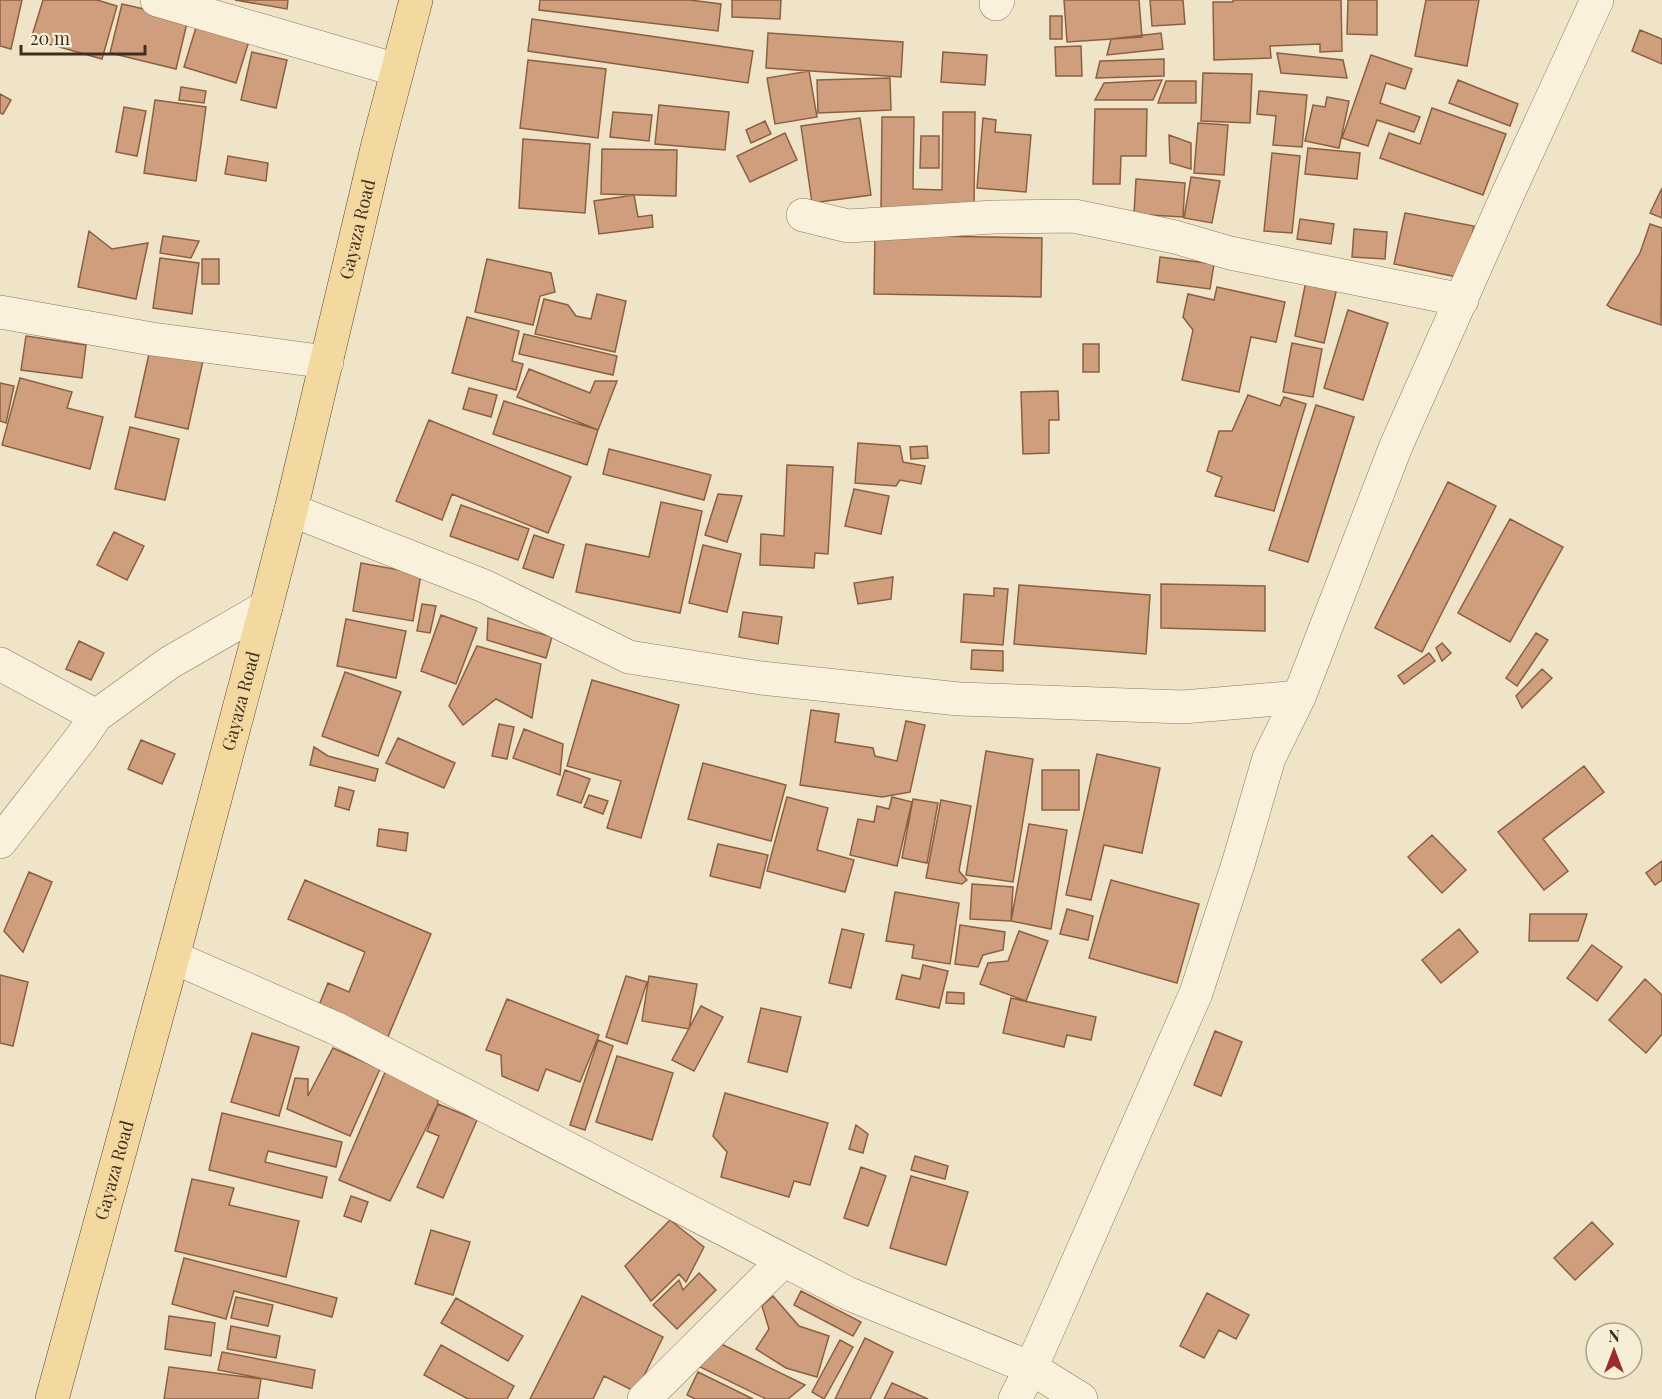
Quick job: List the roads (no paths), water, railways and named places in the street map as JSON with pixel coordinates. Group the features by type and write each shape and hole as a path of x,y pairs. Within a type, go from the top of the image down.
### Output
{"main road":[{"name":"Gayaza Road","path":"52,1399 266,607 377,148 416,0"}],"street":[{"path":"157,0 397,70"},
{"path":"1015,1399 1031,1368 1196,993 1239,861 1269,758 1299,697 1396,446 1597,0"},
{"path":"803,215 848,226 994,217 1074,216 1175,237 1230,253 1462,300"},
{"path":"0,312 152,339 327,362"},
{"path":"291,510 484,586 629,657 761,678 959,699 1183,707 1299,697"},
{"path":"0,842 96,716 170,663 266,607"},
{"path":"0,664 96,716"},
{"path":"173,957 335,1028 847,1293 1031,1368 1081,1399"},
{"path":"644,1399 783,1261"}]}
